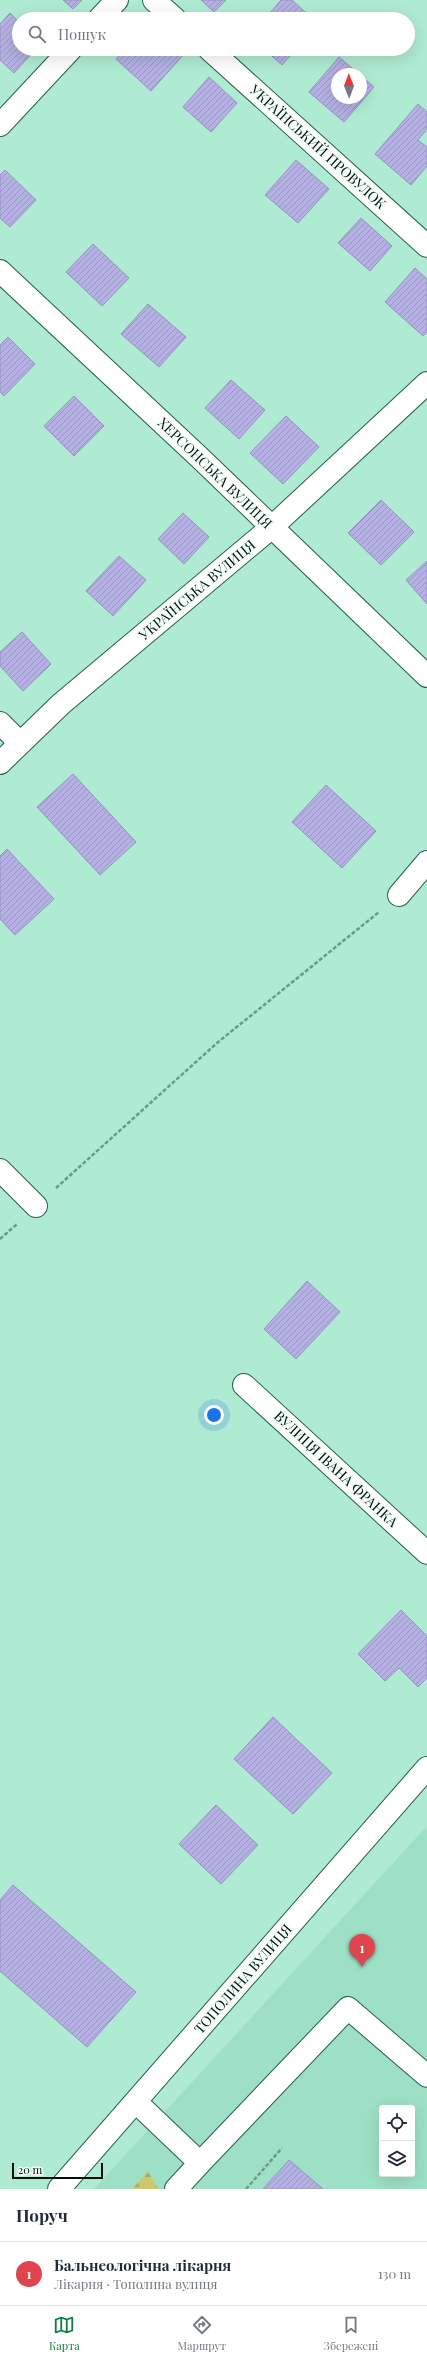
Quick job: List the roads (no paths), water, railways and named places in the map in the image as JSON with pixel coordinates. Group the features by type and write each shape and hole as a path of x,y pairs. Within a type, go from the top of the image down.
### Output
{"street":[{"path":"106,12 117,0"},
{"path":"154,0 167,12"},
{"path":"0,125 64,56"},
{"name":"УКРАЇНСЬКИЙ ПРОВУЛОК","path":"217,56 427,246"},
{"name":"ХЕРСОНСЬКА ВУЛИЦЯ","path":"0,271 272,527 427,676"},
{"name":"УКРАЇНСЬКА ВУЛИЦЯ","path":"0,763 61,704 272,527 427,383"},
{"path":"0,723 20,743"},
{"path":"399,895 427,862"},
{"path":"0,1170 36,1206"},
{"name":"ВУЛИЦЯ ІВАНА ФРАНКА","path":"244,1385 427,1553"},
{"name":"ТОПОЛИНА ВУЛИЦЯ","path":"59,2189 427,1768"},
{"path":"176,2189 348,2008 427,2076"},
{"path":"136,2102 200,2163"}],"place":[{"name":"Бальнеологічна лікарня","path":"362,1967"}]}
